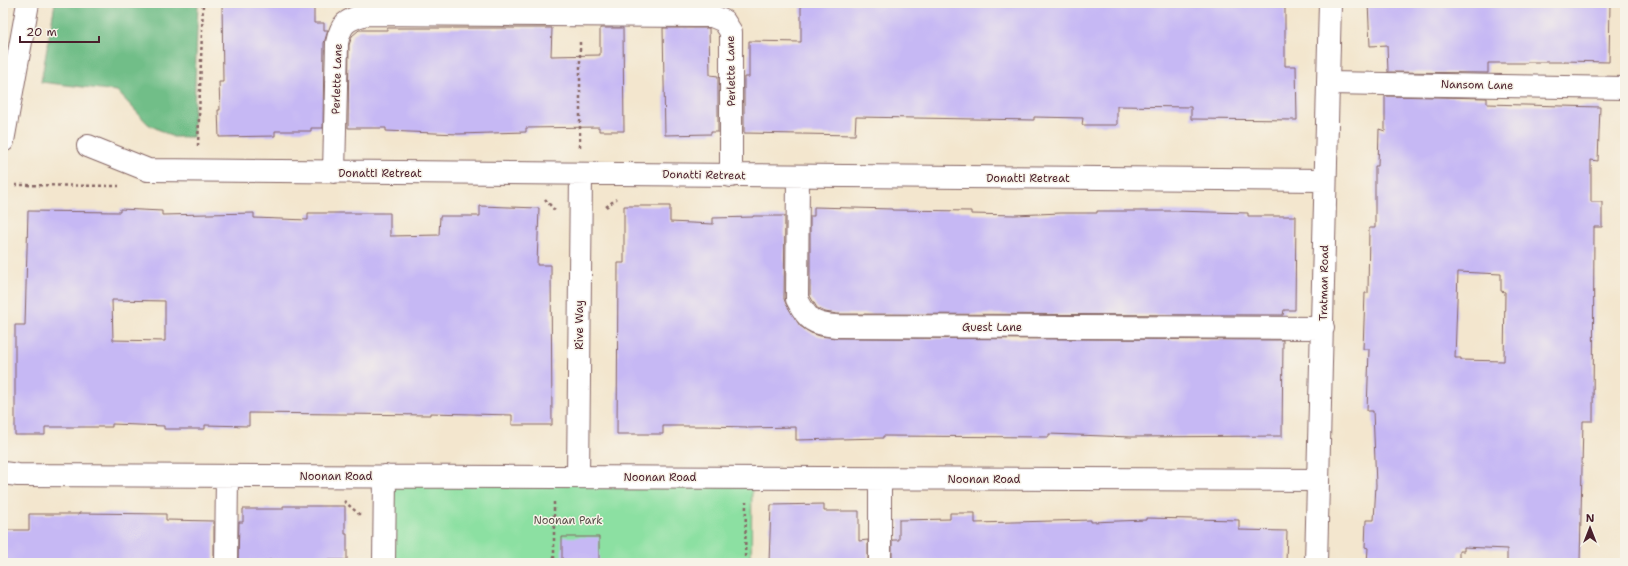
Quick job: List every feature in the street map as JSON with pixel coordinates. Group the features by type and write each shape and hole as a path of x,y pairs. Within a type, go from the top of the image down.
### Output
{"street":[{"path":"3,141 28,3"},
{"name":"Tratman Road","path":"1316,563 1330,3"},
{"name":"Perlette Lane","path":"334,172 337,43 339,32 345,22 353,18 366,14 712,16 724,21 731,32 731,176"},
{"name":"Nansom Lane","path":"1328,82 1625,88"},
{"name":"Donatti Retreat","path":"88,146 148,170 1325,180"},
{"name":"Rive Way","path":"578,477 581,174"},
{"name":"Guest Lane","path":"798,176 797,299 805,315 820,325 1323,328"},
{"name":"Noonan Road","path":"3,473 18,475 1318,480"},
{"path":"226,563 227,476"},
{"path":"384,563 385,476"},
{"path":"880,479 880,563"}],"path":[{"path":"198,147 203,3"},
{"path":"580,15 580,147"},
{"path":"335,476 341,498 362,517"},
{"path":"554,494 554,563"},
{"path":"745,563 746,500"}],"green space":[{"path":"55,3 198,3 193,137 173,137 148,124 117,91 41,82"},
{"name":"Noonan Park","path":"385,476 752,478 751,563 384,563"}],"building":[{"path":"222,3 314,3 314,23 324,23 324,30 328,30 324,43 323,128 311,128 311,131 275,131 275,136 219,137 219,82 223,82"},
{"path":"801,3 1285,3 1285,66 1296,66 1297,120 1191,119 1191,107 1117,106 1117,125 1082,125 1083,118 1034,117 1034,120 856,117 855,135 744,133 744,77 749,77 749,41 801,42"},
{"path":"1368,3 1610,3 1609,62 1564,61 1488,63 1488,73 1388,72 1387,45 1370,46"},
{"path":"387,28 552,28 551,56 600,55 600,28 623,28 624,131 599,131 599,127 526,128 526,132 458,134 386,131 386,128 348,128 349,45 352,36 359,30 387,30"},
{"path":"663,28 709,28 710,75 718,76 718,132 711,132 711,134 665,135"},
{"path":"1385,96 1487,98 1487,104 1600,107 1598,161 1591,160 1591,202 1602,202 1602,227 1594,227 1593,421 1583,421 1580,563 1507,563 1507,549 1464,547 1464,551 1459,551 1459,563 1367,563 1368,548 1365,547 1366,520 1374,520 1376,485 1373,411 1367,411 1369,349 1363,349 1365,293 1368,293 1369,228 1375,228 1375,166 1378,166 1379,129 1385,131","holes":["1458,272 1501,274 1501,291 1505,292 1504,361 1461,360 1461,358 1455,358"]},
{"path":"480,206 539,208 537,265 551,265 552,425 512,425 512,415 430,413 430,415 249,413 249,426 205,425 205,429 164,429 164,426 112,424 112,427 45,427 45,435 15,435 15,325 25,325 28,211 120,212 120,209 162,211 162,215 254,213 254,218 308,220 308,213 390,213 390,236 439,235 440,216 480,216","holes":["112,300 165,301 165,341 113,340"]},
{"path":"624,206 670,206 670,222 713,224 713,218 785,216 784,299 800,326 811,333 820,336 836,338 1283,340 1282,436 1131,437 1049,434 1049,437 883,436 883,438 796,440 796,427 747,428 707,426 663,426 663,434 617,434 618,263 624,263"},
{"path":"814,207 971,211 971,214 1015,215 1097,213 1097,211 1174,211 1248,213 1248,216 1296,216 1295,310 1284,310 1283,315 837,314 825,312 817,308 810,296 810,216 814,216"},
{"path":"824,504 824,511 859,511 859,541 868,540 868,562 769,563 771,505"},
{"path":"283,506 345,506 347,560 269,560 269,563 238,563 239,522 243,522 243,509 283,509"},
{"path":"950,513 975,513 975,523 1091,520 1091,522 1146,520 1146,518 1239,520 1239,530 1287,531 1286,563 892,562 892,540 899,540 899,520 950,519"},
{"path":"29,514 166,514 166,520 214,521 214,563 3,563 3,530 29,530"},
{"path":"562,537 599,537 599,563 562,563"}]}
